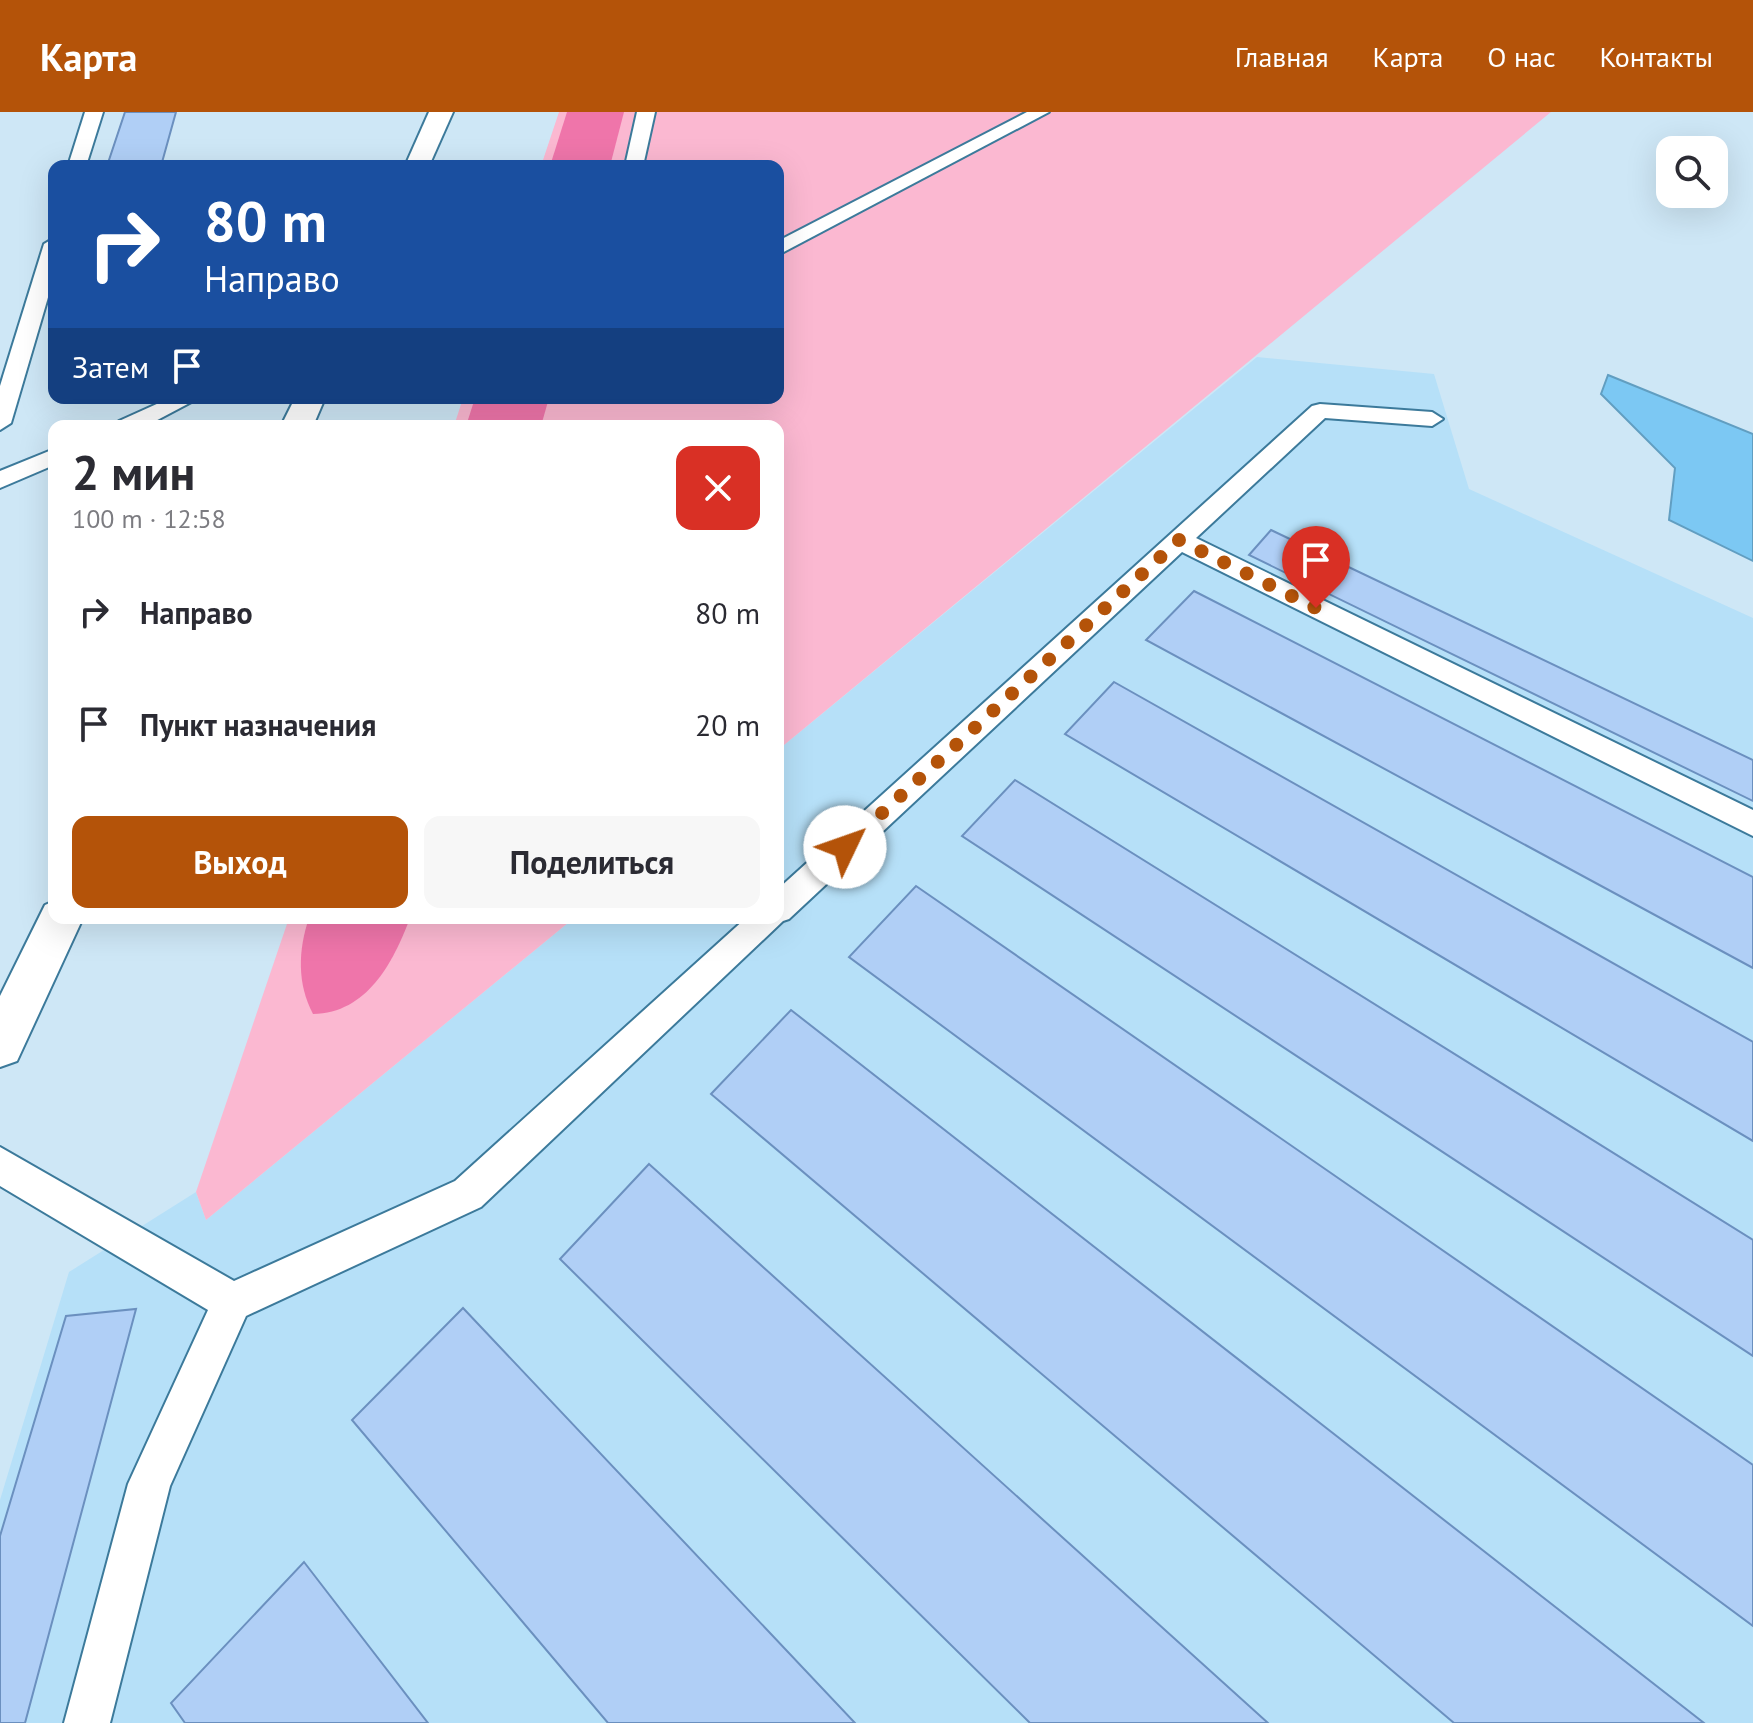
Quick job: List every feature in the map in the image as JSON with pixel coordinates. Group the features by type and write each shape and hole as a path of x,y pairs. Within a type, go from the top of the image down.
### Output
{"street":[{"path":"420,160 441,112"},
{"path":"0,1045 58,924"}],"lane":[{"path":"79,160 94,112"},
{"path":"635,160 646,112"},
{"path":"784,246 1040,112"},
{"path":"0,423 48,264"},
{"path":"140,420 175,404"},
{"path":"784,903 1320,411 1432,419"},
{"path":"0,454 10,475 48,459"},
{"path":"1179,540 1753,824"},
{"path":"87,1723 149,1484 232,1302 468,1194 761,924"},
{"path":"0,1165 232,1302"}],"shaded area":[{"path":"559,112 1551,112 784,745 784,420 456,420 461,404 784,404 784,160 543,160"},
{"path":"567,112 624,112 612,160 552,160"},
{"path":"1257,357 1434,374 1469,489 1753,618 1753,1723 0,1723 0,1500 69,1272 196,1192 206,1220 567,924 784,924 784,745"},
{"path":"473,404 547,404 543,420 468,420"},
{"path":"287,924 567,924 206,1220 196,1192"},
{"path":"308,924 407,924 395,952 375,982 349,1005 332,1011 313,1014 308,1003 301,967"}],"water":[{"path":"1608,375 1753,434 1753,561 1669,520 1675,468 1601,394"}],"building":[{"path":"125,112 176,112 163,160 109,160"},
{"path":"1271,530 1753,760 1753,801 1249,555"},
{"path":"1194,591 1753,877 1753,968 1146,640"},
{"path":"1114,682 1753,1042 1753,1141 1065,734"},
{"path":"1015,780 1753,1240 1753,1356 962,836"},
{"path":"916,886 1753,1465 1753,1626 849,957"},
{"path":"791,1010 1704,1723 1454,1723 711,1094"},
{"path":"649,1164 1268,1723 1030,1723 560,1259"},
{"path":"463,1308 855,1723 608,1723 352,1420"},
{"path":"136,1309 25,1723 0,1723 0,1536 66,1316"},
{"path":"304,1562 428,1723 185,1723 171,1703"}],"route":[{"path":"845,847 1179,540 1316,608"}]}
